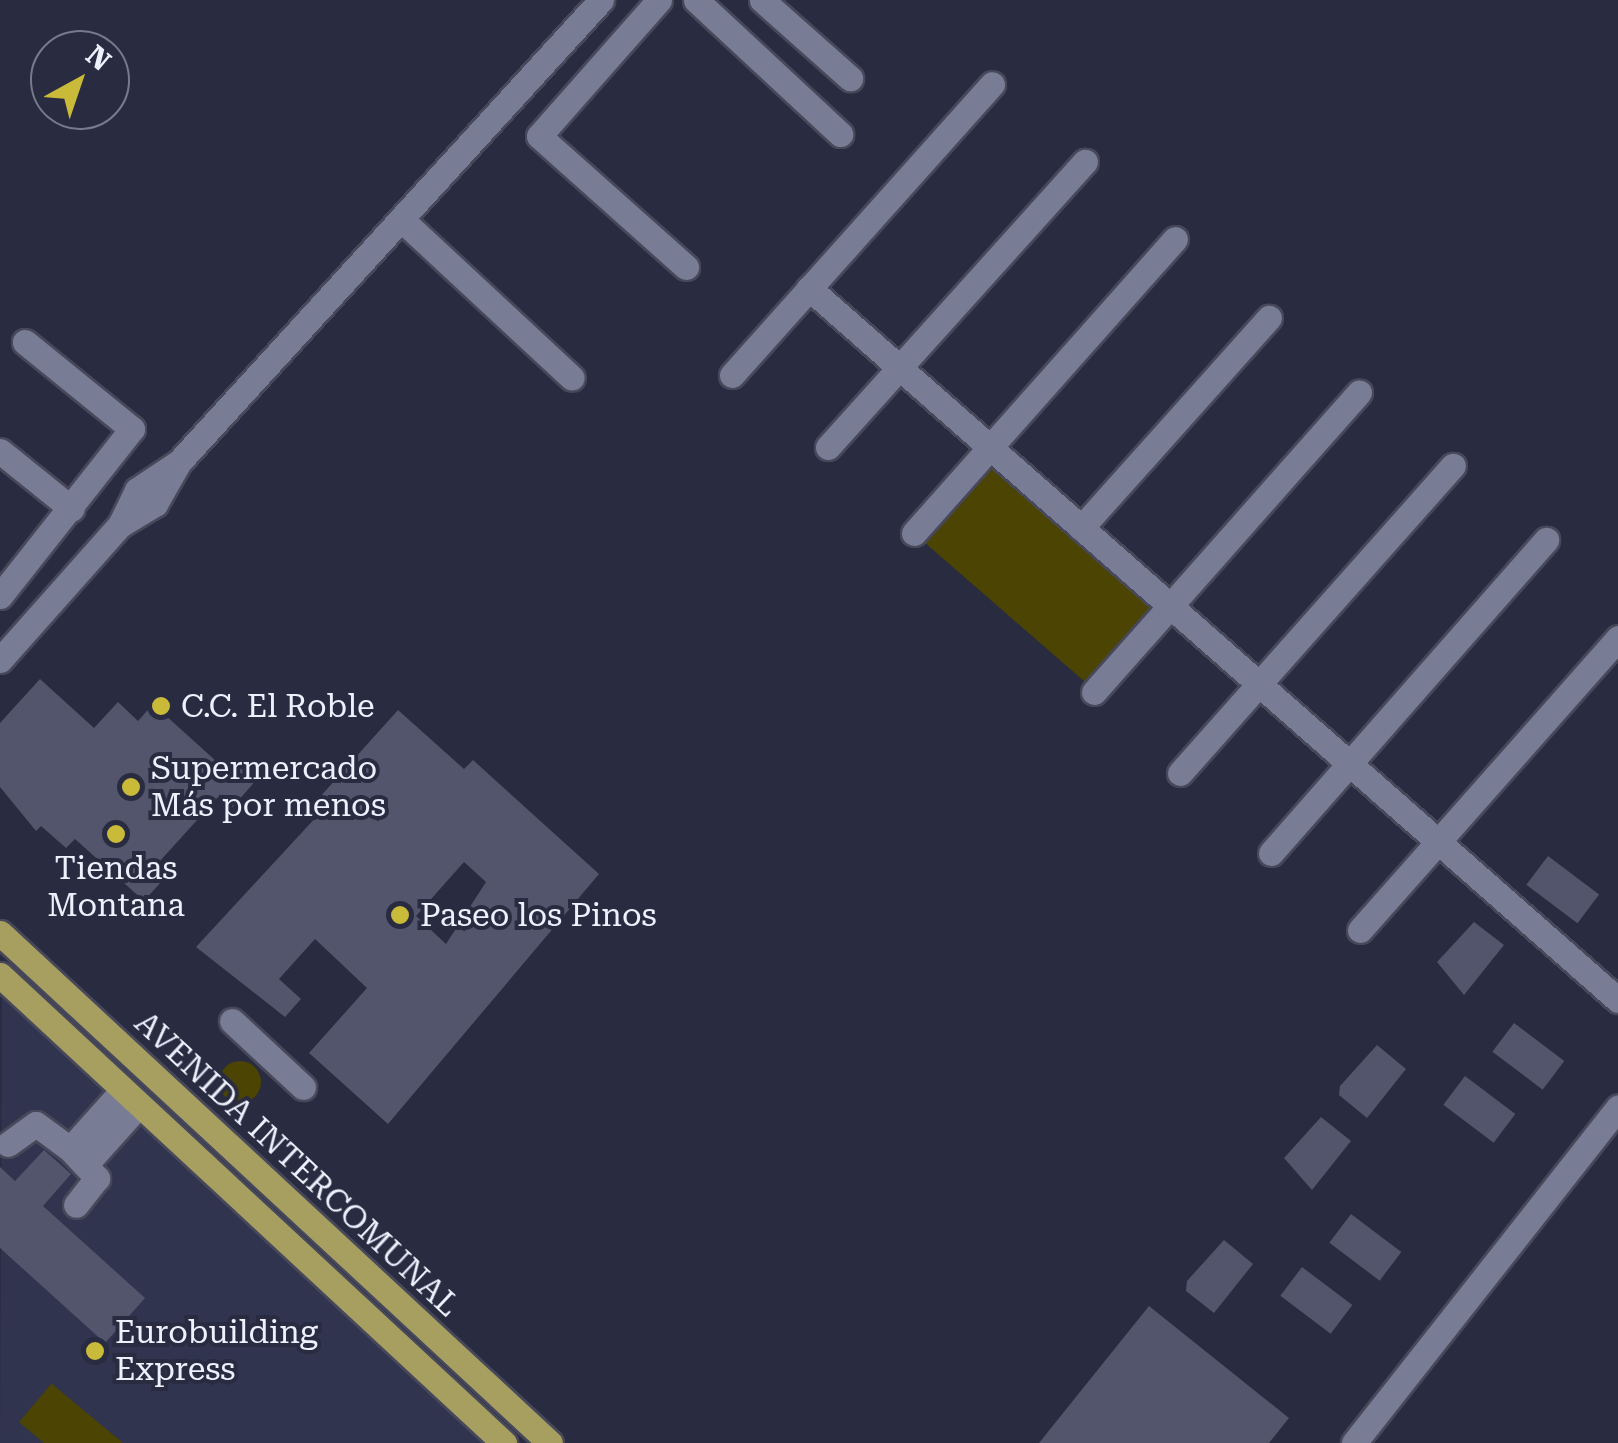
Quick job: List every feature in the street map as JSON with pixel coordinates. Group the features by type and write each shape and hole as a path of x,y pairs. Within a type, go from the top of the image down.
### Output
{"main road":[{"name":"AVENIDA INTERCOMUNAL","path":"0,933 550,1443"},
{"name":"AVENIDA INTERCOMUNAL","path":"0,976 504,1443"}],"street":[{"path":"0,660 120,525 137,490 179,462 601,0"},
{"path":"658,0 538,136 686,267"},
{"path":"696,0 840,134"},
{"path":"762,0 850,78"},
{"path":"576,28 610,56"},
{"path":"732,375 992,84"},
{"path":"828,448 1086,162"},
{"path":"400,218 572,378"},
{"path":"914,533 1175,240"},
{"path":"809,288 1618,1000"},
{"path":"1081,528 1269,318"},
{"path":"0,596 132,428 25,342"},
{"path":"1094,692 1359,392"},
{"path":"0,451 72,508"},
{"path":"1180,773 1453,466"},
{"path":"1271,852 1546,540"},
{"path":"1360,930 1618,638"},
{"path":"232,1021 304,1086"},
{"path":"78,1156 132,1097"},
{"path":"1354,1443 1618,1108"},
{"path":"8,1144 36,1124 78,1156 97,1178 76,1205"}],"shaded area":[{"path":"990,447 1171,604 1096,691 915,534"},
{"path":"2,961 522,1443 0,1443"},
{"path":"240,1061 255,1067 261,1082 255,1097 240,1103 225,1097 219,1082 225,1067"},
{"path":"52,1383 123,1443 44,1443 19,1422"}],"building":[{"path":"40,679 94,728 118,702 138,721 153,704 227,771 237,759 258,778 231,809 218,797 160,861 171,871 144,901 75,839 66,848 41,826 36,831 0,787 0,723"},
{"path":"398,710 464,769 473,760 599,874 388,1124 309,1053 367,988 315,939 279,979 301,999 285,1017 196,947 318,815 310,808","holes":["464,862 486,882 446,944 416,916"]},
{"path":"1548,856 1599,895 1577,923 1526,885"},
{"path":"1474,922 1504,945 1464,995 1437,962"},
{"path":"1514,1023 1564,1061 1543,1090 1492,1052"},
{"path":"1377,1045 1406,1069 1367,1118 1339,1095 1340,1086"},
{"path":"1465,1076 1515,1114 1494,1143 1443,1105"},
{"path":"1321,1117 1351,1141 1312,1190 1284,1158"},
{"path":"44,1150 71,1174 43,1206 145,1298 105,1343 0,1248 0,1167 15,1181"},
{"path":"1351,1214 1401,1252 1380,1281 1329,1243"},
{"path":"1224,1240 1253,1264 1214,1313 1186,1291 1187,1281"},
{"path":"1302,1267 1352,1305 1331,1334 1280,1296"},
{"path":"1149,1306 1289,1418 1269,1443 1039,1443"}],"place":[{"name":"C.C. El Roble","path":"161,706"},
{"name":"Supermercado Más por menos","path":"131,787"},
{"name":"Tiendas Montana","path":"116,834"},
{"name":"Paseo los Pinos","path":"400,915"},
{"name":"Eurobuilding Express","path":"95,1351"}]}
